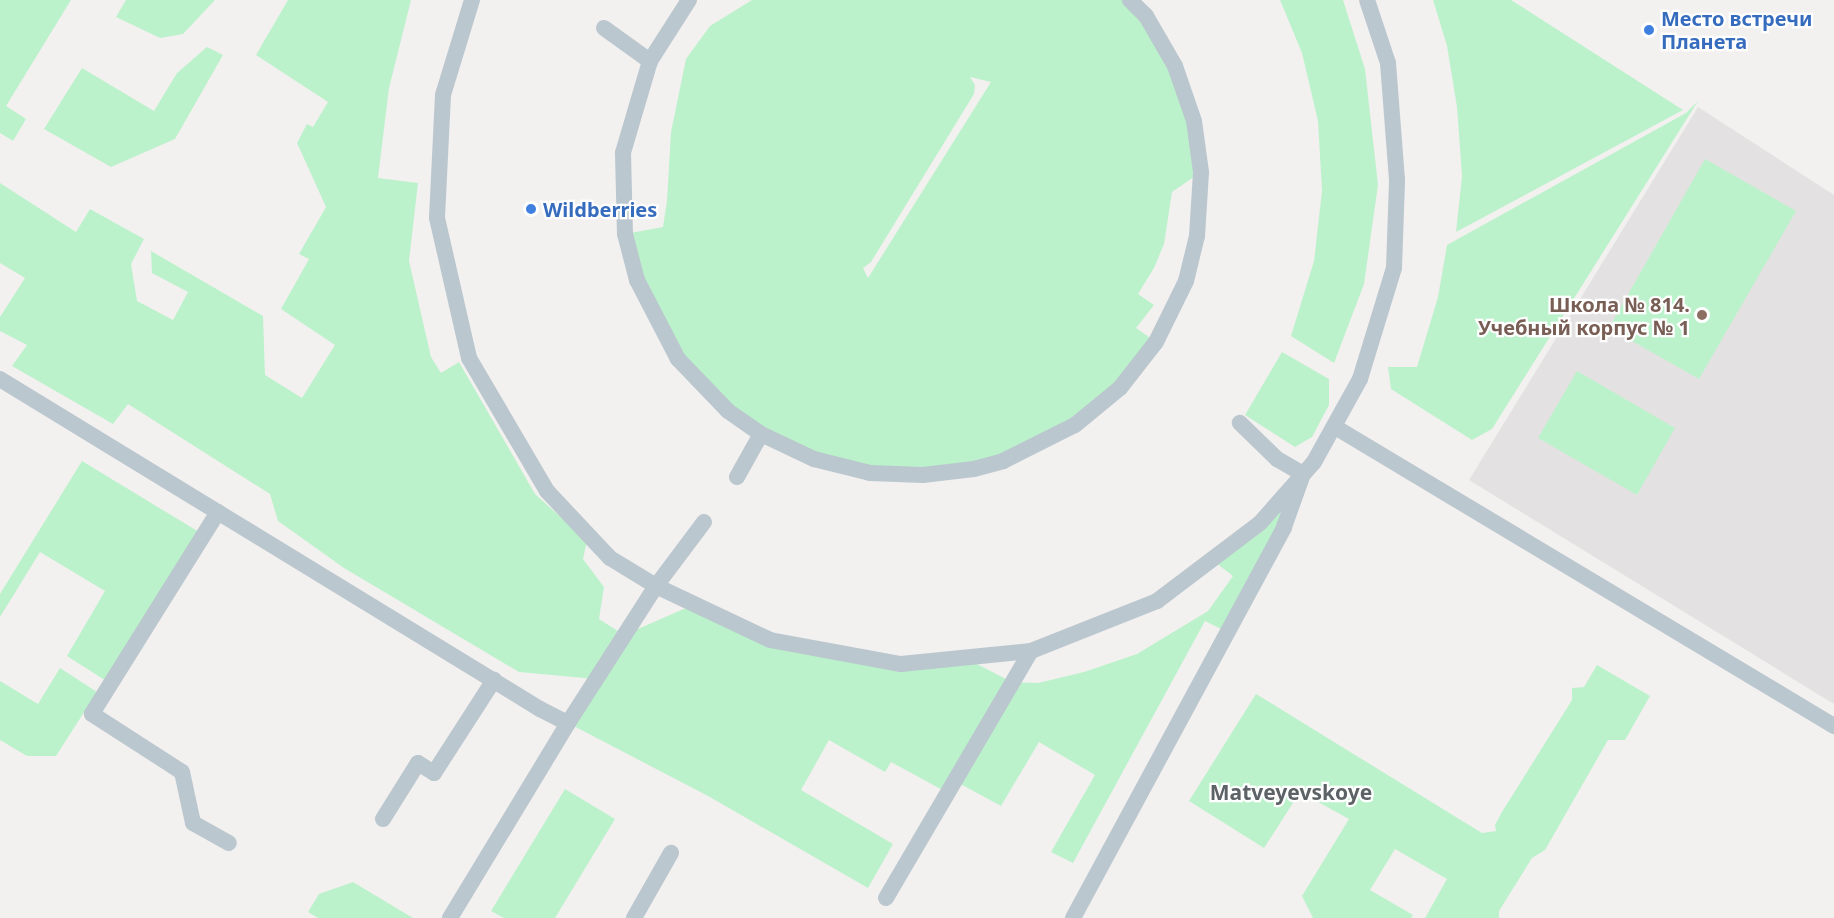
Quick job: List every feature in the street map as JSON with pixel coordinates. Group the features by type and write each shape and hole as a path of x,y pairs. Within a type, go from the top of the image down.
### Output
{"lane":[{"path":"472,0 443,95 437,218 469,358 547,491 610,558 657,586 770,640 901,664 1031,651 1157,601 1260,523 1303,474 1335,427 1360,379 1394,268 1396,180 1388,63 1367,0"},
{"path":"688,0 650,61 623,153 625,234 637,280 678,359 728,411 761,434 814,459 870,473 922,475 1003,461 1075,425 1120,388 1156,342 1186,281 1197,236 1201,172 1194,121 1175,66 1146,16 1130,0"},
{"path":"604,28 650,61"},
{"path":"0,379 568,723"},
{"path":"1240,423 1277,459 1303,474"},
{"path":"1335,427 1834,726"},
{"path":"736,477 761,434"},
{"path":"1073,918 1284,527 1303,474"},
{"path":"218,512 92,714 182,772 193,823 229,843"},
{"path":"450,918 568,723 657,586 704,522"},
{"path":"886,898 1031,651"},
{"path":"383,819 418,763 434,773 494,680"},
{"path":"634,918 671,854"}],"shaded area":[{"name":"Школа № 814. Учебный корпус № 1","path":"1698,107 1834,195 1834,704 1469,480"}],"green space":[{"path":"0,0 71,0 6,106 26,119 13,141 0,133"},
{"path":"126,0 215,0 183,34 160,38 116,17"},
{"path":"288,0 411,0 389,88 378,178 418,183 409,261 431,357 441,373 459,362 535,494 587,541 583,559 604,587 599,619 624,635 686,608 781,642 901,664 963,657 1012,682 1038,683 1084,672 1137,654 1208,611 1233,576 1212,560 1303,474 1227,632 1205,621 1073,863 1051,852 1095,775 1039,742 1001,806 955,781 948,793 891,762 885,772 829,740 801,790 893,844 868,888 708,796 568,723 595,679 519,672 344,568 278,521 270,494 128,404 113,424 12,366 27,345 0,331 0,317 25,278 0,263 0,183 76,232 90,209 144,239 131,264 137,301 173,320 188,292 152,273 151,251 263,316 265,375 302,398 335,345 281,309 309,259 299,254 326,207 297,143 307,124 313,127 328,102 256,55"},
{"path":"752,0 1130,0 1175,66 1201,172 1172,192 1164,244 1154,268 1138,294 1154,305 1136,328 1156,342 1120,388 1003,461 870,473 761,434 678,359 625,234 663,227 667,201 671,132 686,59 710,26","holes":["970,77 991,82 868,278 863,268 871,262 974,94 975,85"]},
{"path":"1280,0 1343,0 1365,69 1378,185 1364,284 1334,363 1291,336 1314,261 1322,191 1318,121 1302,53"},
{"path":"1433,0 1511,0 1683,110 1456,232 1462,176 1457,107 1447,46"},
{"path":"207,47 223,55 175,139 111,167 44,129 82,68 154,111 177,73"},
{"path":"1698,101 1492,429 1472,440 1391,389 1388,367 1417,367 1438,297 1447,245 1686,113"},
{"path":"1705,159 1796,211 1699,379 1609,328"},
{"path":"1282,352 1329,379 1329,405 1312,437 1295,447 1245,415"},
{"path":"1577,371 1675,428 1637,495 1538,438"},
{"path":"82,461 199,532 111,684 67,656 105,591 40,552 0,617 0,594"},
{"path":"1597,665 1650,696 1625,740 1608,740 1545,850 1532,858 1499,911 1499,918 1425,918 1447,879 1395,849 1370,890 1413,915 1411,918 1313,918 1302,896 1349,819 1300,792 1264,848 1189,801 1256,694 1482,833 1496,831 1495,825 1502,812 1572,700 1572,688 1584,687"},
{"path":"60,668 97,692 56,756 27,756 0,740 0,681 38,704"},
{"path":"565,789 615,819 555,918 504,918 491,911"},
{"path":"353,882 413,918 318,918 308,912 319,894"}],"place":[{"name":"Место встречи Планета","path":"1649,30"},
{"name":"Wildberries","path":"531,209"},
{"name":"Школа № 814. Учебный корпус № 1","path":"1702,315"}],"district":[{"name":"Matveyevskoye","path":"1291,792"}]}
